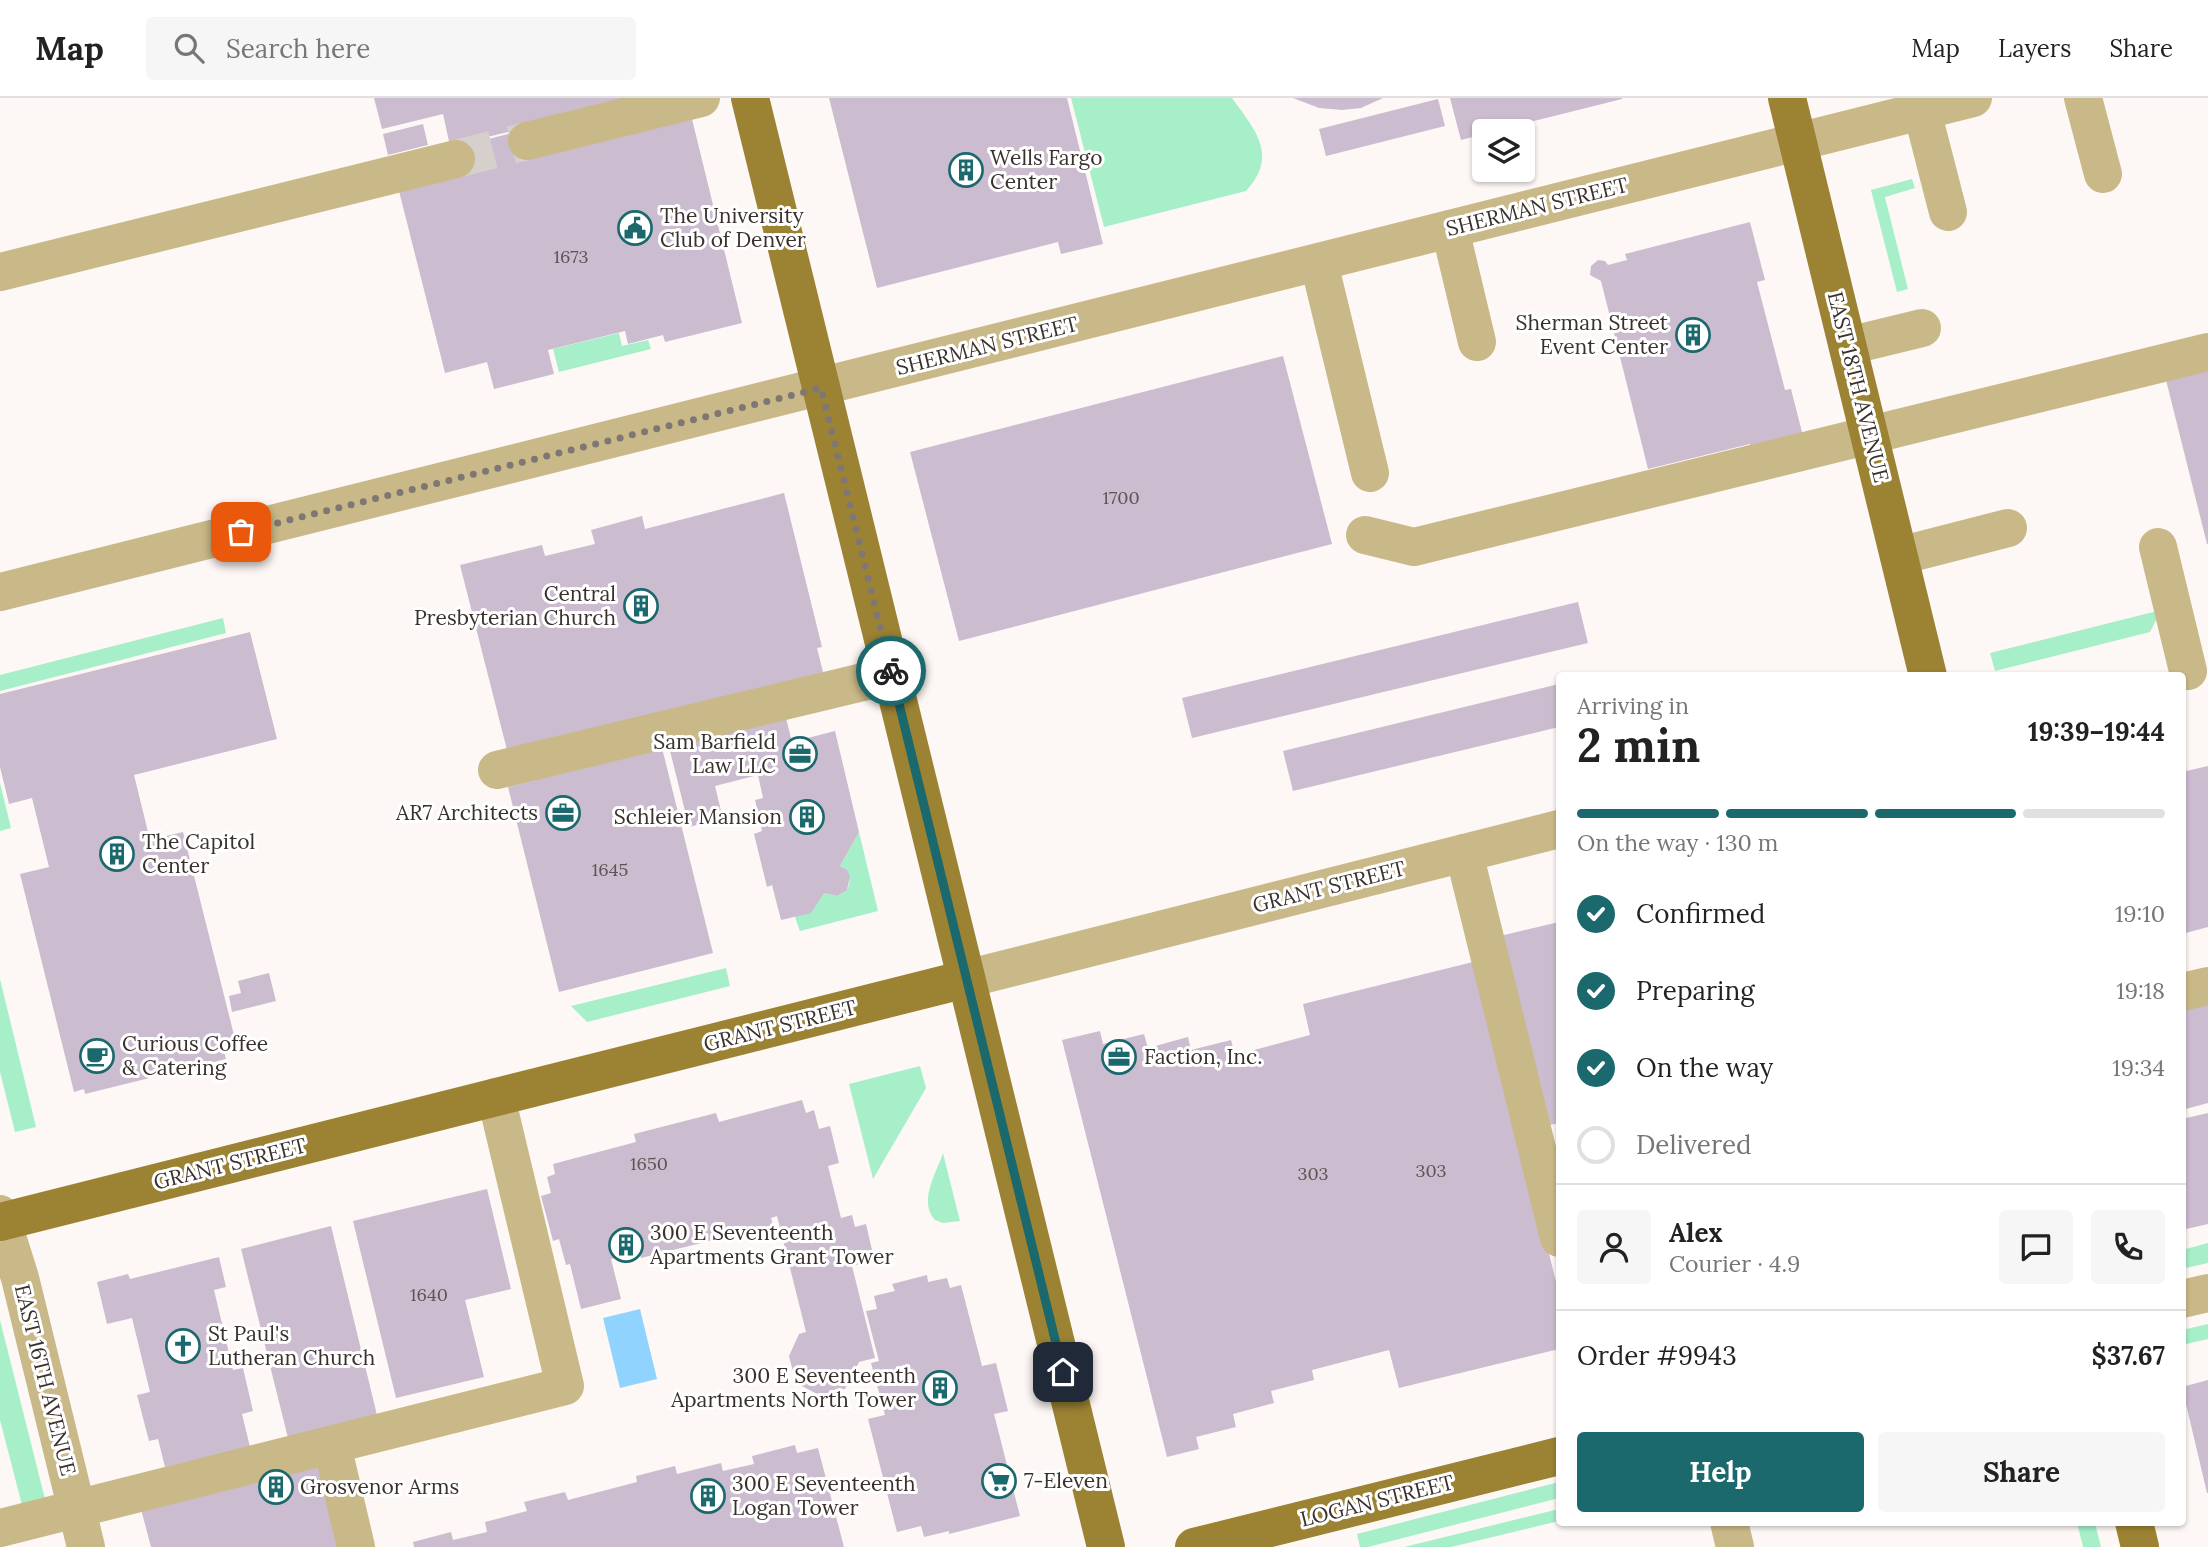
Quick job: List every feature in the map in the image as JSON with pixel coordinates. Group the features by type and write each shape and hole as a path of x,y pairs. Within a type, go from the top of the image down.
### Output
{"main road":[{"path":"750,98 1106,1547"},
{"name":"EAST 18TH AVENUE","path":"1787,98 1927,672"},
{"name":"GRANT STREET","path":"1,1219 966,979"},
{"name":"LOGAN STREET","path":"1194,1547 1556,1457"},
{"path":"2135,1526 2140,1547"}],"street":[{"path":"527,141 701,98"},
{"name":"SHERMAN STREET","path":"0,592 1973,98"},
{"path":"2083,98 2103,174"},
{"path":"1922,111 1948,212"},
{"path":"0,272 456,159"},
{"path":"1450,229 1477,342"},
{"path":"1319,262 1370,473"},
{"path":"1847,346 1922,328"},
{"path":"1366,535 1413,547 2208,352"},
{"path":"1899,556 2008,528"},
{"path":"2158,547 2189,671"},
{"path":"497,770 892,675"},
{"name":"GRANT STREET","path":"966,979 1556,830"},
{"path":"1464,853 1549,1149 1556,1211"},
{"path":"2186,991 2208,986"},
{"path":"0,1528 565,1387 496,1097"},
{"name":"EAST 16TH AVENUE","path":"1,1219 20,1278 86,1547"},
{"path":"2186,1298 2208,1293"},
{"path":"332,1445 356,1547"},
{"path":"1730,1526 1735,1547"}],"green space":[{"path":"1071,98 1232,98 1249,121 1260,143 1261,166 1246,191 1104,227"},
{"path":"1912,179 1915,188 1885,197 1908,289 1897,292 1871,190"},
{"path":"619,333 622,346 648,340 651,349 559,372 553,349"},
{"path":"2161,610 2150,632 1995,671 1990,653"},
{"path":"223,618 226,633 0,691 0,675"},
{"path":"0,783 11,828 0,831"},
{"path":"859,832 878,911 800,931 795,917 824,893 837,896 847,890 849,876 840,866"},
{"path":"726,968 730,986 587,1022 571,1006"},
{"path":"0,979 36,1127 15,1132 0,1072"},
{"path":"920,1066 926,1088 873,1179 849,1084"},
{"path":"943,1153 960,1221 943,1223 935,1220 930,1213 928,1196"},
{"path":"2208,1243 2208,1263 2186,1268 2186,1249"},
{"path":"0,1320 45,1499 22,1505 0,1420"},
{"path":"2208,1324 2208,1339 2186,1344 2186,1329"},
{"path":"1556,1483 1556,1499 1368,1547 1360,1547 1357,1534"},
{"path":"1556,1510 1556,1522 1451,1547 1404,1547"},
{"path":"2078,1526 2096,1526 2101,1547 2083,1547"}],"water":[{"path":"640,1309 657,1379 620,1388 603,1318"}],"building":[{"path":"374,98 645,99 450,146 443,114 382,129"},
{"name":"Wells Fargo Center","path":"829,98 1067,98 1103,244 1061,254 1058,242 877,288"},
{"path":"1293,98 1383,98 1361,108 1342,110 1319,108"},
{"path":"1450,98 1622,98 1535,121 1472,119 1472,137 1461,140"},
{"path":"1438,99 1445,126 1326,156 1319,129"},
{"path":"691,115 742,323 665,342 663,335 628,344 625,331 548,350 554,374 494,389 487,362 445,373 399,191 453,148 524,130"},
{"path":"423,124 428,145 388,155 383,134"},
{"name":"Sherman Street Event Center","path":"1750,222 1765,280 1757,282 1785,390 1791,389 1804,440 1753,453 1750,444 1648,469 1601,281 1590,275 1591,266 1598,260 1605,261 1608,265 1627,260 1625,254"},
{"path":"1283,356 1332,544 959,641 910,452"},
{"path":"2208,369 2208,544 2207,544 2166,380"},
{"name":"Central Presbyterian Church","path":"784,493 822,647 817,648 824,676 507,750 460,565 542,545 545,556 595,544 591,530 642,516 645,529"},
{"path":"1578,602 1588,643 1192,738 1182,698"},
{"name":"The Capitol Center","path":"250,632 277,739 134,775 150,840 183,832 237,1047 224,1051 226,1059 85,1094 84,1089 74,1092 20,874 49,867 32,798 9,804 0,767 0,694"},
{"path":"1556,685 1556,728 1293,791 1283,751"},
{"name":"Schleier Mansion","path":"785,714 792,742 835,731 859,832 840,866 847,870 850,877 847,890 837,896 824,893 811,913 781,920 772,885 767,887 754,834 762,831 755,800 763,798 758,775 715,786 722,815 712,818 713,821 689,827 668,743"},
{"path":"662,748 713,953 559,992 508,787"},
{"path":"2208,766 2208,927 2186,933 2186,771"},
{"path":"1556,923 1556,1124 1550,1125 1500,936"},
{"path":"1477,961 1556,1282 1556,1350 1399,1388 1389,1350 1312,1370 1314,1380 1271,1391 1274,1403 1233,1414 1236,1427 1196,1437 1199,1449 1167,1457 1062,1040 1100,1031 1103,1044 1144,1034 1148,1048 1188,1037 1191,1050 1231,1040 1235,1055 1310,1035 1303,1004"},
{"path":"269,973 276,1001 232,1012 229,996 241,993 238,981"},
{"path":"2208,1000 2208,1103 2186,1109 2186,1006"},
{"name":"300 E Seventeenth Apartments Grant Tower","path":"802,1100 806,1113 814,1110 819,1129 830,1126 839,1163 828,1166 841,1218 852,1215 855,1227 866,1224 872,1250 860,1253 863,1263 852,1266 875,1358 859,1362 845,1389 819,1395 796,1383 789,1356 799,1334 806,1332 777,1216 771,1218 773,1225 641,1258 639,1252 611,1259 621,1299 581,1309 570,1264 566,1265 559,1239 553,1241 541,1196 551,1193 547,1177 555,1174 553,1164 636,1142 634,1134 716,1113 719,1122"},
{"path":"2208,1113 2208,1224 2186,1229 2186,1118"},
{"path":"487,1189 511,1289 465,1300 484,1377 396,1398 353,1221"},
{"path":"331,1226 377,1415 288,1438 241,1249"},
{"name":"St Paul's Lutheran Church","path":"219,1257 226,1287 214,1290 233,1370 243,1368 253,1411 242,1414 250,1447 165,1467 158,1439 149,1441 137,1395 150,1392 132,1318 107,1324 97,1282 128,1274 130,1279"},
{"name":"300 E Seventeenth Apartments North Tower","path":"927,1275 928,1282 947,1278 950,1288 961,1285 982,1366 996,1363 1008,1411 994,1414 1020,1516 949,1534 949,1531 924,1537 921,1526 897,1532 868,1419 885,1415 871,1363 879,1361 866,1311 877,1309 874,1296 895,1291 892,1284"},
{"path":"2208,1380 2208,1493 2186,1404 2186,1386"},
{"name":"300 E Seventeenth Logan Tower","path":"795,1445 797,1453 818,1448 844,1547 414,1547 413,1542 451,1532 453,1540 487,1532 485,1522 527,1511 524,1502 565,1492 568,1500 637,1482 636,1476 675,1466 677,1474 721,1463 723,1471 754,1464 752,1456"},
{"name":"Grosvenor Arms","path":"318,1465 338,1547 151,1547 141,1509"}],"tunnel":[{"path":"456,159 527,141"}],"way so far":[{"path":"241,532 821,388 891,671"}],"place":[{"name":"Wells Fargo Center","path":"966,170"},
{"name":"The University Club of Denver","path":"635,228"},
{"name":"Sherman Street Event Center","path":"1693,335"},
{"name":"Central Presbyterian Church","path":"641,606"},
{"name":"Sam Barfield Law LLC","path":"800,754"},
{"name":"AR7 Architects","path":"563,813"},
{"name":"Schleier Mansion","path":"807,817"},
{"name":"The Capitol Center","path":"117,854"},
{"name":"Curious Coffee & Catering","path":"97,1056"},
{"name":"Faction, Inc.","path":"1119,1057"},
{"name":"300 E Seventeenth Apartments Grant Tower","path":"626,1245"},
{"name":"St Paul's Lutheran Church","path":"183,1346"},
{"name":"300 E Seventeenth Apartments North Tower","path":"940,1388"},
{"name":"7-Eleven","path":"999,1481"},
{"name":"Grosvenor Arms","path":"276,1487"},
{"name":"300 E Seventeenth Logan Tower","path":"708,1496"}],"route":[{"path":"891,671 1063,1372"}]}
